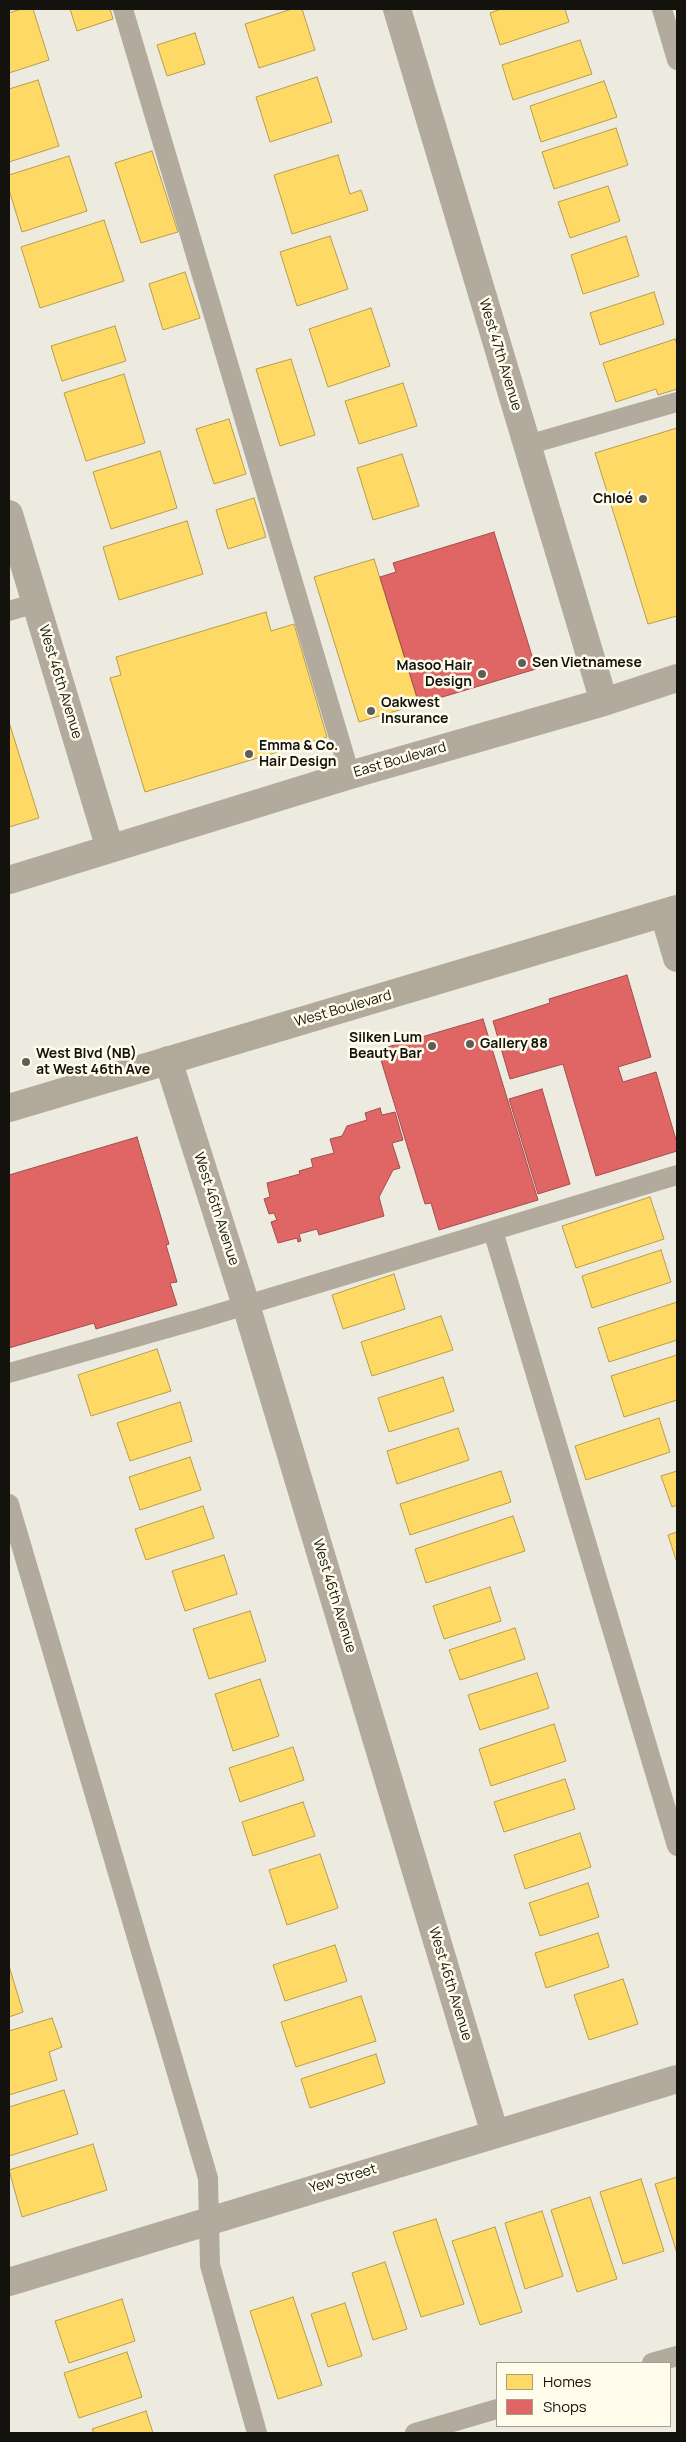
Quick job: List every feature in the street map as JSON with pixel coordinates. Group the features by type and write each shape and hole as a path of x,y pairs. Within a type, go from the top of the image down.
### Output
{"street":[{"name":"West 47th Avenue","path":"397,9 604,702"},
{"name":"West 46th Avenue","path":"9,514 110,849"},
{"name":"East Boulevard","path":"9,880 350,775 604,702 677,678"},
{"path":"670,911 677,958"},
{"name":"West Boulevard","path":"9,1108 670,911"},
{"name":"West 46th Avenue","path":"168,1060 246,1305 495,2134"},
{"name":"Yew Street","path":"9,2282 677,2079"}],"lane":[{"path":"122,9 350,775"},
{"path":"662,9 677,60"},
{"path":"527,445 677,402"},
{"path":"9,611 36,603"},
{"path":"9,1373 246,1305 677,1175"},
{"path":"493,1231 677,1846"},
{"path":"9,1504 208,2178 210,2266 257,2433"},
{"path":"656,2362 677,2356"},
{"path":"415,2433 496,2409"}],"building: Homes":[{"path":"21,9 33,9 49,60 9,73 9,13"},
{"path":"70,9 110,9 113,19 77,31"},
{"path":"292,9 302,9 315,50 259,68 245,24"},
{"path":"501,9 565,9 569,22 500,45 490,13"},
{"path":"195,33 205,64 167,76 157,45"},
{"path":"580,40 592,74 513,100 502,65"},
{"path":"317,77 332,122 270,142 256,97"},
{"path":"38,80 59,146 9,162 9,89"},
{"path":"604,81 617,117 541,142 530,106"},
{"path":"616,128 628,165 554,189 542,152"},
{"path":"152,151 178,232 141,243 115,163"},
{"path":"338,155 350,194 361,190 368,210 292,234 274,175"},
{"path":"69,156 87,211 22,232 9,190 9,175"},
{"path":"608,186 620,221 570,238 558,202"},
{"path":"104,220 124,281 40,308 21,247"},
{"path":"330,236 348,289 297,306 280,252"},
{"path":"626,236 639,276 583,294 571,255"},
{"path":"185,272 200,318 163,330 149,284"},
{"path":"654,292 664,324 600,345 590,313"},
{"path":"371,308 390,366 328,387 309,329"},
{"path":"115,326 126,361 62,381 51,346"},
{"path":"675,339 677,345 677,389 658,395 656,389 616,402 603,363"},
{"path":"291,359 315,435 280,446 256,369"},
{"path":"124,374 145,443 86,461 64,393"},
{"path":"403,383 417,426 359,444 345,401"},
{"path":"229,419 246,474 214,484 196,429"},
{"name":"Chloé","path":"677,428 677,616 648,624 595,453"},
{"path":"160,451 177,508 111,529 93,472"},
{"path":"402,454 419,506 373,520 357,468"},
{"path":"254,498 266,537 228,549 216,510"},
{"path":"187,521 203,574 119,600 103,547"},
{"path":"374,559 419,704 359,722 314,577"},
{"path":"266,612 271,631 294,624 327,737 145,792 110,678 121,675 116,657"},
{"path":"9,722 39,818 9,827"},
{"path":"650,1197 664,1239 576,1268 562,1226"},
{"path":"661,1250 671,1282 592,1308 582,1276"},
{"path":"394,1274 405,1309 343,1329 332,1295"},
{"path":"677,1302 677,1340 609,1362 598,1328"},
{"path":"441,1316 453,1350 372,1376 361,1342"},
{"path":"157,1349 171,1391 91,1416 78,1375"},
{"path":"677,1355 677,1400 624,1417 611,1376"},
{"path":"443,1377 454,1411 389,1432 378,1398"},
{"path":"180,1402 192,1441 130,1461 117,1423"},
{"path":"659,1418 670,1452 586,1480 575,1446"},
{"path":"458,1428 469,1460 397,1484 387,1451"},
{"path":"190,1457 201,1490 140,1510 129,1477"},
{"path":"501,1471 511,1502 410,1535 400,1504"},
{"path":"677,1471 677,1505 672,1507 661,1476"},
{"path":"203,1506 214,1538 146,1560 135,1529"},
{"path":"513,1516 525,1551 426,1583 415,1549"},
{"path":"677,1532 677,1563 668,1535"},
{"path":"224,1555 237,1594 185,1611 172,1571"},
{"path":"490,1587 501,1621 444,1639 433,1606"},
{"path":"250,1611 266,1661 209,1679 193,1629"},
{"path":"515,1628 525,1659 460,1680 449,1650"},
{"path":"537,1673 549,1708 480,1730 468,1695"},
{"path":"260,1679 279,1736 233,1751 215,1694"},
{"path":"554,1724 566,1761 491,1786 479,1749"},
{"path":"293,1747 304,1780 240,1802 229,1768"},
{"path":"565,1779 575,1809 504,1832 494,1802"},
{"path":"303,1802 315,1836 253,1856 242,1822"},
{"path":"580,1833 591,1867 525,1889 514,1855"},
{"path":"320,1854 338,1908 287,1925 269,1870"},
{"path":"588,1883 599,1917 540,1936 529,1903"},
{"path":"598,1933 609,1967 546,1988 535,1953"},
{"path":"335,1945 347,1981 285,2001 273,1965"},
{"path":"9,1966 23,2012 9,2017"},
{"path":"623,1979 638,2024 589,2040 574,1995"},
{"path":"361,1996 376,2041 296,2067 281,2022"},
{"path":"52,2018 62,2047 49,2052 57,2080 9,2095 9,2031"},
{"path":"376,2054 385,2083 310,2108 301,2079"},
{"path":"64,2090 78,2134 9,2156 9,2107"},
{"path":"93,2144 107,2190 22,2217 9,2170"},
{"path":"677,2177 677,2253 655,2184"},
{"path":"641,2179 664,2251 623,2264 600,2192"},
{"path":"590,2197 617,2279 577,2292 551,2210"},
{"path":"542,2211 563,2276 525,2289 505,2223"},
{"path":"436,2219 464,2304 421,2317 393,2232"},
{"path":"495,2227 522,2312 480,2325 452,2241"},
{"path":"385,2262 407,2329 373,2340 352,2273"},
{"path":"293,2297 322,2385 278,2399 250,2311"},
{"path":"122,2299 135,2341 69,2363 55,2321"},
{"path":"345,2303 362,2356 328,2367 311,2314"},
{"path":"127,2352 142,2397 79,2418 64,2373"},
{"path":"146,2411 153,2433 94,2433 92,2429"}],"building: Shops":[{"path":"494,532 536,669 419,704 380,577 396,572 393,563"},
{"path":"627,975 651,1057 618,1067 623,1082 656,1072 677,1143 677,1151 596,1176 563,1064 510,1079 493,1021 550,1003 549,999"},
{"path":"483,1019 538,1200 439,1230 431,1203 425,1204 380,1057 386,1055 384,1048"},
{"path":"542,1089 570,1184 538,1194 509,1099"},
{"path":"380,1108 382,1115 395,1112 403,1140 392,1143 400,1168 393,1170 379,1197 384,1216 319,1235 317,1229 299,1234 301,1241 298,1242 297,1238 278,1243 271,1222 277,1220 274,1213 269,1214 264,1199 270,1197 267,1183 300,1174 299,1171 313,1167 311,1159 334,1153 330,1139 342,1136 347,1126 367,1120 365,1113"},
{"path":"137,1137 169,1244 166,1245 177,1282 170,1283 177,1305 96,1329 94,1323 9,1348 9,1175"}],"place":[{"name":"Chloé","path":"643,499"},
{"name":"Sen Vietnamese","path":"522,663"},
{"name":"Masoo Hair Design","path":"482,674"},
{"name":"Oakwest Insurance","path":"371,711"},
{"name":"Emma & Co. Hair Design","path":"249,754"},
{"name":"Gallery 88","path":"470,1044"},
{"name":"Silken Lum Beauty Bar","path":"432,1046"},
{"name":"West Blvd (NB) at West 46th Ave","path":"26,1062"}]}
